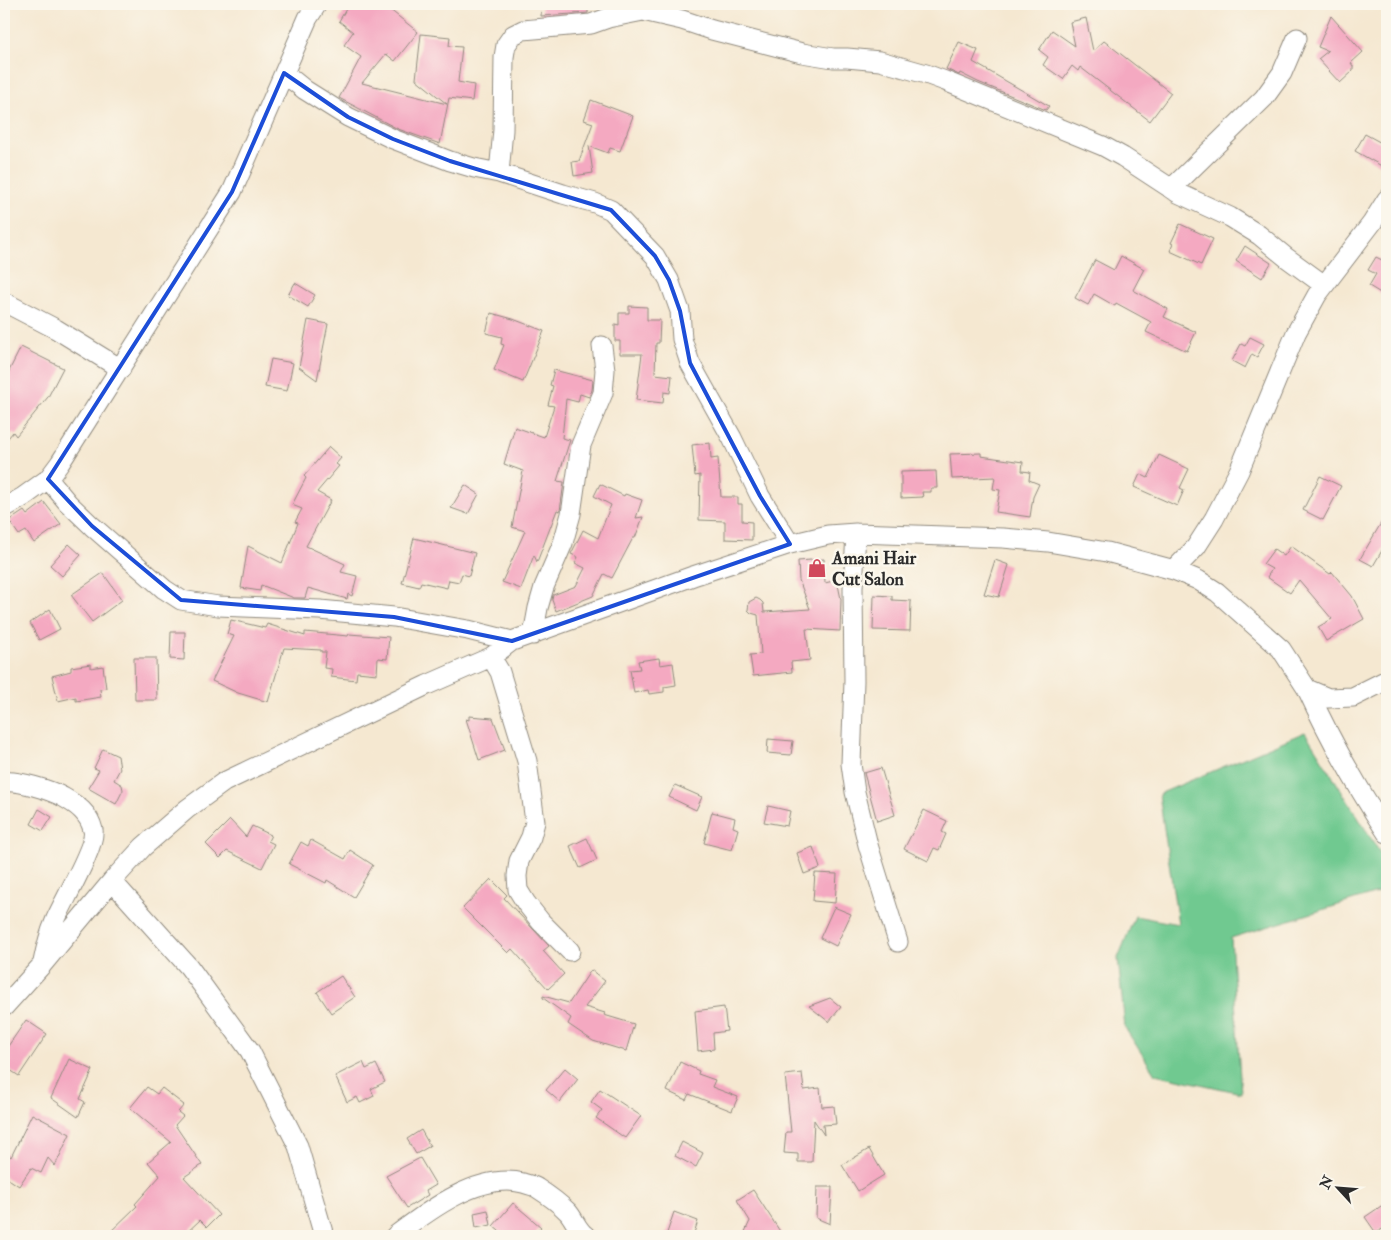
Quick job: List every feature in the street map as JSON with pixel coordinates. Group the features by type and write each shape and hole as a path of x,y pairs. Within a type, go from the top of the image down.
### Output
{"street":[{"path":"4,508 48,479 77,438 232,192 308,18 317,4"},
{"path":"498,172 503,130 504,57 506,45 513,35 524,30 591,24 608,18 643,11 802,54 880,61 926,74 1102,146 1171,189 1238,222 1324,285"},
{"path":"1171,189 1264,98 1282,73 1297,38"},
{"path":"284,73 305,90 348,117 393,138 450,161 498,172 563,194 595,202 611,210 655,256 669,280 680,311 682,340 690,363 732,438 760,496 790,544"},
{"path":"1174,570 1196,547 1214,519 1239,470 1296,333 1324,285 1372,223 1387,199"},
{"path":"4,302 56,328 121,369"},
{"path":"533,635 544,587 563,543 571,514 581,445 603,393 605,370 602,346"},
{"path":"48,479 80,514 164,589 181,600 218,606 320,610 394,617 468,630 512,641"},
{"path":"856,533 851,764 855,792 868,845 898,942"},
{"path":"4,1007 143,847 224,782 491,657 512,641 694,576 790,544 828,535 856,533 1003,538 1048,542 1107,552 1174,570 1198,580 1216,592 1281,649 1307,689 1361,794 1387,833"},
{"path":"491,657 500,672 527,761 535,822 531,837 519,861 518,890 541,922 570,951"},
{"path":"1307,689 1328,698 1353,697 1387,680"},
{"path":"4,782 20,784 58,794 77,805 87,815 94,831 90,848 65,898 47,941 42,965"},
{"path":"112,881 189,967 250,1051 298,1146 324,1236"},
{"path":"395,1236 437,1206 465,1191 486,1184 516,1182 535,1186 568,1212 581,1233 586,1236"}],"highlighted area":[{"path":"284,73 348,117 393,139 450,161 611,210 655,256 669,280 680,311 690,363 760,496 790,544 512,641 394,617 181,600 92,526 48,479 232,192"}],"green space":[{"path":"1305,732 1387,864 1387,890 1231,938 1241,1093 1155,1074 1125,1028 1118,958 1135,916 1178,924 1159,794"}],"building":[{"path":"349,4 380,4 418,32 395,61 386,54 362,83 447,104 416,79 421,34 450,37 449,46 462,47 458,82 474,85 472,101 449,98 440,144 398,129 339,98 361,57 344,45 353,32 339,21"},
{"path":"542,4 588,4 588,13 541,16"},
{"path":"1331,16 1363,52 1351,63 1353,71 1340,83 1318,59 1328,51 1318,47"},
{"path":"1086,18 1093,51 1104,41 1171,93 1150,121 1080,67 1078,71 1072,66 1063,79 1043,65 1048,57 1039,50 1052,30 1075,46 1070,22"},
{"path":"959,42 978,50 973,62 1049,106 1046,110 960,73 959,75 946,69"},
{"path":"591,100 633,116 620,151 610,148 608,153 589,146 593,173 574,176 572,162 579,161 593,123 584,120"},
{"path":"1365,134 1387,146 1387,169 1355,151"},
{"path":"1180,224 1213,239 1201,265 1170,251 1173,244 1171,243"},
{"path":"1245,246 1271,263 1262,278 1236,261"},
{"path":"1121,256 1144,269 1133,290 1168,309 1164,317 1196,332 1187,351 1146,332 1151,322 1116,303 1115,306 1094,294 1088,305 1075,298 1095,260 1114,270"},
{"path":"1387,256 1387,297 1369,286 1376,274 1368,270 1376,257 1384,261"},
{"path":"295,283 315,295 308,307 288,295"},
{"path":"629,306 647,307 647,320 660,320 659,343 656,343 655,374 672,376 670,393 664,392 663,403 636,400 642,354 620,354 620,341 615,341 615,324 619,325 619,313 629,313"},
{"path":"491,313 544,331 523,382 494,370 504,345 501,344 502,337 486,333"},
{"path":"308,320 328,324 317,380 299,367"},
{"path":"1250,337 1264,344 1257,357 1252,354 1245,368 1232,361 1241,344 1245,346"},
{"path":"21,347 63,368 48,397 16,436 13,432 4,443 4,381"},
{"path":"271,359 293,363 287,391 265,387"},
{"path":"554,370 593,380 592,390 589,397 580,394 578,402 566,399 562,438 570,440 557,481 564,482 560,511 557,510 537,562 534,555 521,589 502,582 525,531 512,527 523,471 504,464 515,427 544,437 554,406 548,405 553,386 550,385"},
{"path":"710,443 711,459 718,458 721,497 738,497 738,504 742,504 742,521 752,522 752,540 725,539 725,521 699,520 700,475 695,476 692,445"},
{"path":"329,447 341,458 336,464 339,466 317,492 331,500 306,546 345,564 341,572 357,576 352,596 348,594 347,599 308,588 305,598 294,598 261,585 260,591 241,588 248,546 282,563 298,523 295,522 302,509 292,505 306,478 304,476"},
{"path":"981,453 981,456 1023,462 1022,471 1030,472 1029,480 1039,484 1033,497 1030,517 996,512 1000,490 993,489 995,477 952,479 950,454"},
{"path":"1159,455 1189,469 1180,488 1184,490 1177,506 1134,487 1140,474 1148,478"},
{"path":"936,471 937,488 931,488 931,492 922,492 923,497 901,498 901,472"},
{"path":"1320,476 1341,486 1323,520 1303,510"},
{"path":"600,484 624,496 625,494 642,500 636,518 643,517 635,538 633,538 612,578 604,574 593,596 556,611 552,600 553,595 576,586 585,568 575,563 578,557 571,554 583,530 598,538 611,505 594,496"},
{"path":"465,485 479,494 468,514 451,508"},
{"path":"44,502 61,524 34,543 26,531 19,535 9,521 24,511 27,515"},
{"path":"1387,513 1387,542 1373,566 1360,559"},
{"path":"414,538 475,553 469,576 462,574 459,582 449,580 447,588 421,582 419,587 402,583"},
{"path":"69,544 81,555 62,576 50,565"},
{"path":"1291,546 1330,574 1332,572 1352,596 1364,619 1326,641 1318,627 1332,619 1299,580 1290,593 1267,577 1272,569 1263,564 1274,549 1284,556"},
{"path":"824,559 825,583 837,580 841,599 840,631 806,629 810,660 791,662 792,672 753,676 750,655 761,654 758,615 748,610 749,602 756,598 760,600 763,603 764,612 810,609 799,580 798,561"},
{"path":"995,560 1009,565 999,597 984,594"},
{"path":"103,573 122,600 92,622 71,595"},
{"path":"874,595 892,596 892,600 911,601 910,631 873,630"},
{"path":"50,609 60,629 39,640 30,623"},
{"path":"231,620 265,628 267,624 305,636 305,632 389,637 387,659 378,658 377,674 357,672 356,680 331,677 332,669 324,668 326,652 321,652 321,650 284,648 268,702 238,693 212,681 234,636 227,634"},
{"path":"171,632 185,632 184,660 170,659"},
{"path":"134,658 156,658 157,700 135,700"},
{"path":"659,658 660,665 673,663 676,685 664,687 664,692 649,694 648,690 634,693 630,670 640,669 638,661"},
{"path":"91,664 91,668 103,666 106,688 100,689 101,697 76,701 76,697 58,701 52,676 71,671 71,667"},
{"path":"469,716 493,718 505,750 479,760 466,719 469,720"},
{"path":"768,739 793,741 791,755 767,753"},
{"path":"103,749 118,756 120,769 114,780 122,785 123,790 116,804 88,788 99,770 94,768"},
{"path":"881,768 895,815 877,821 864,773"},
{"path":"675,785 702,797 696,810 669,797"},
{"path":"768,806 790,811 787,826 764,822"},
{"path":"39,809 52,817 43,831 31,824"},
{"path":"924,810 947,821 942,832 946,834 939,850 934,848 928,861 904,849"},
{"path":"712,812 735,818 733,827 738,829 732,850 704,843"},
{"path":"230,820 246,837 252,826 271,835 268,841 274,844 262,868 227,851 220,858 206,844"},
{"path":"587,838 597,860 580,868 570,846"},
{"path":"311,840 345,859 350,850 373,865 354,897 327,880 326,883 289,864 301,842 308,846"},
{"path":"813,847 820,868 804,874 797,853"},
{"path":"815,873 837,874 835,903 813,901"},
{"path":"491,879 507,895 504,898 549,946 543,951 564,974 548,989 512,949 508,953 463,908"},
{"path":"834,907 851,914 836,946 820,938"},
{"path":"591,970 605,981 585,1007 634,1024 626,1051 593,1041 568,1024 571,1018 543,998 543,996 569,1003"},
{"path":"341,976 355,997 331,1013 317,992"},
{"path":"830,998 841,1007 829,1022 809,1006"},
{"path":"724,1007 727,1031 713,1033 714,1049 698,1051 695,1011"},
{"path":"26,1020 47,1034 19,1076 4,1066 4,1052"},
{"path":"69,1059 93,1070 80,1099 85,1102 78,1117 51,1098"},
{"path":"363,1062 366,1069 376,1064 385,1082 371,1089 374,1096 360,1103 357,1097 347,1102 335,1076"},
{"path":"680,1062 699,1071 698,1074 715,1080 712,1087 738,1097 732,1111 689,1094 686,1100 667,1091"},
{"path":"565,1068 578,1079 560,1102 546,1090"},
{"path":"802,1073 804,1090 820,1088 822,1107 834,1106 836,1124 823,1125 824,1135 814,1120 812,1162 798,1162 798,1154 784,1153 786,1132 791,1132 785,1075"},
{"path":"147,1087 157,1094 162,1088 184,1105 178,1112 183,1116 175,1125 202,1165 184,1177 219,1215 207,1227 200,1220 183,1236 106,1236 137,1206 135,1204 160,1176 148,1162 171,1142 130,1108"},
{"path":"600,1089 641,1116 625,1138 596,1118 602,1110 591,1102"},
{"path":"32,1114 70,1134 55,1166 48,1158 41,1173 31,1168 19,1186 4,1176 4,1152 11,1157"},
{"path":"421,1130 430,1146 416,1154 407,1139"},
{"path":"682,1142 703,1153 696,1167 675,1156"},
{"path":"869,1149 884,1175 858,1191 842,1165"},
{"path":"420,1158 436,1185 426,1191 428,1195 407,1208 386,1176"},
{"path":"817,1187 832,1187 830,1224 816,1218"},
{"path":"753,1190 783,1236 743,1236 750,1221 737,1200"},
{"path":"1387,1202 1387,1226 1376,1233 1365,1217"},
{"path":"513,1203 541,1227 533,1236 505,1236 493,1226"},
{"path":"488,1210 491,1225 476,1228 474,1213"},
{"path":"674,1212 698,1221 693,1236 666,1236"}],"place":[{"name":"Amani Hair Cut Salon","path":"817,568"}]}
